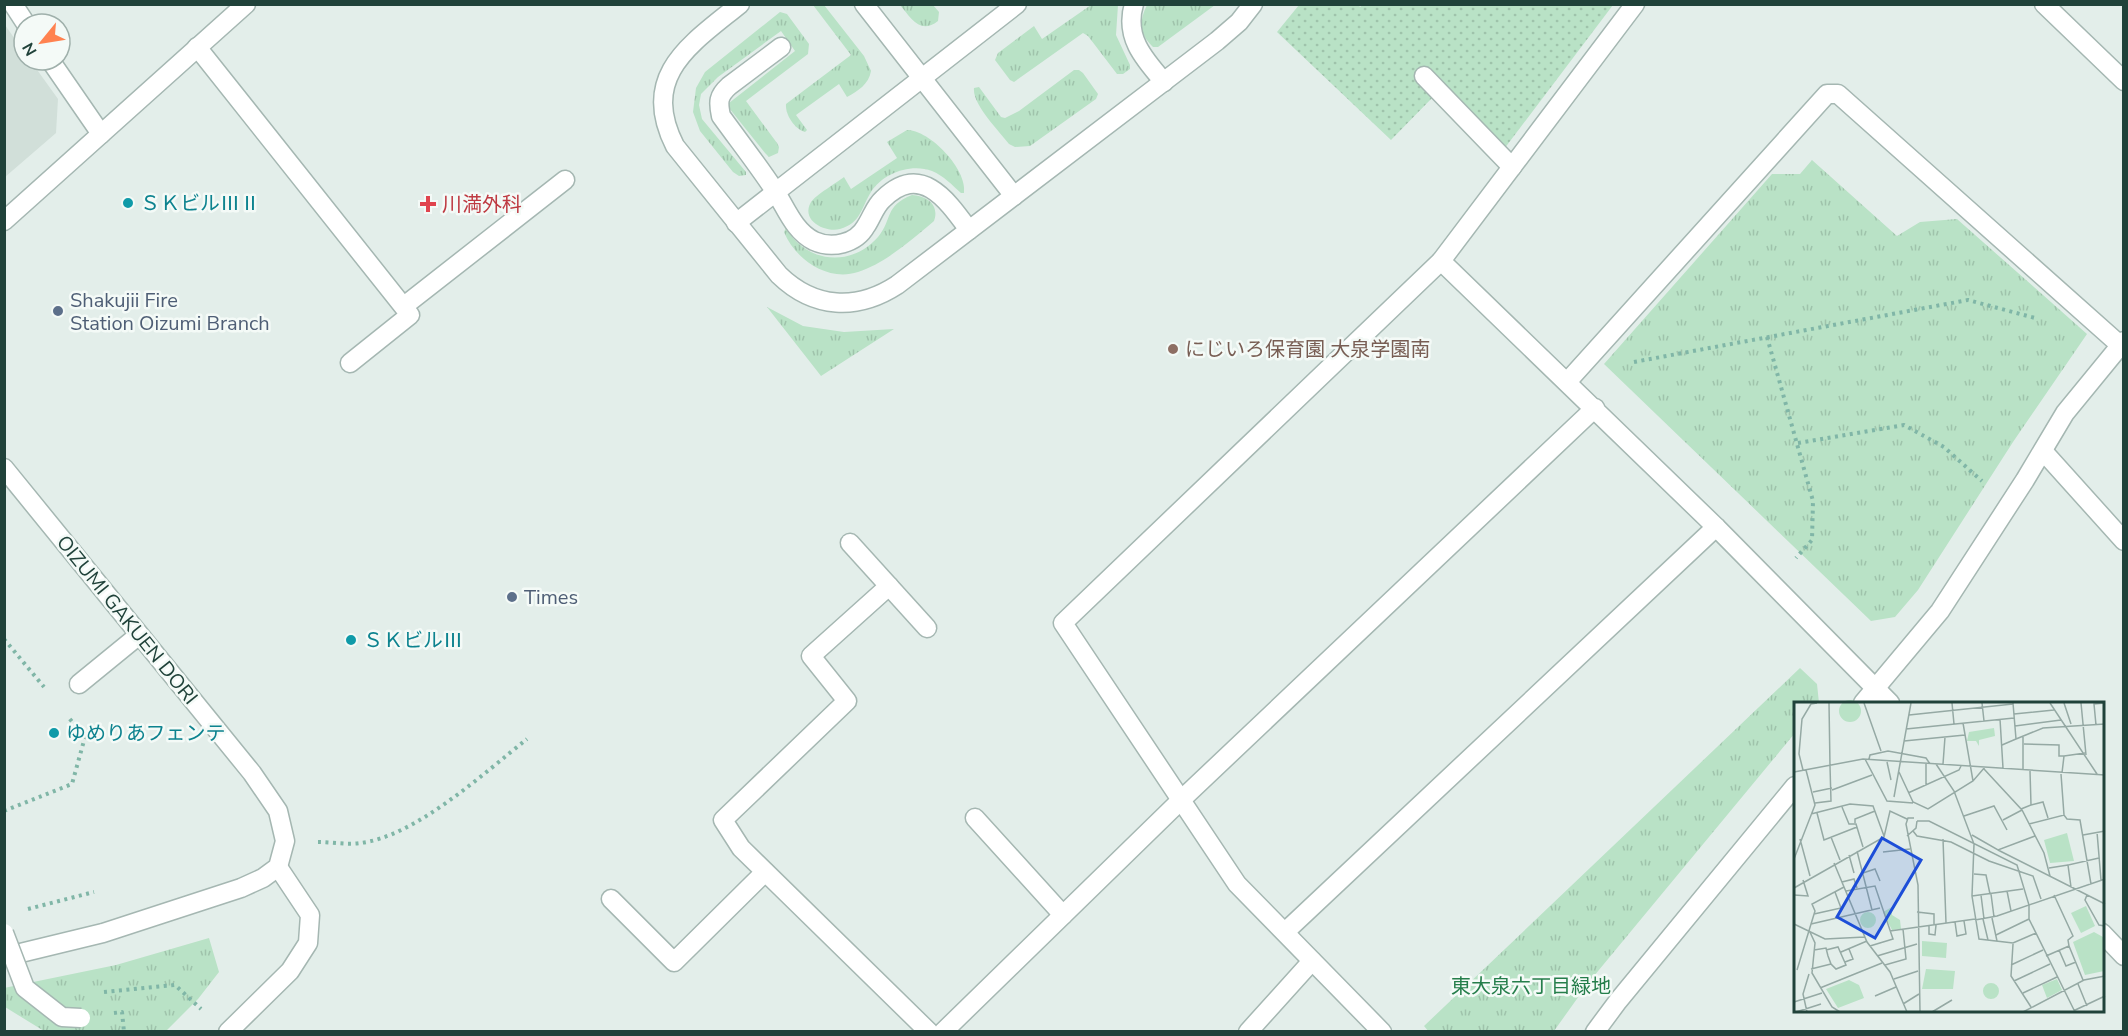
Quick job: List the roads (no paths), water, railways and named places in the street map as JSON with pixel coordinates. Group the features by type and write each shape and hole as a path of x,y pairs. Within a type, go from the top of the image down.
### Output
{"street":[{"path":"4,220 246,4"},
{"path":"740,4 681,54 673,65 664,93 665,123 675,146 787,283 806,295 840,303 866,300 885,293 1231,30 1253,4"},
{"path":"864,4 1014,196"},
{"path":"736,223 1017,4"},
{"path":"1134,4 1131,23 1135,42 1141,54 1164,81"},
{"path":"1382,1032 1237,884 1063,623 1441,261 1635,4"},
{"path":"2044,4 2124,81"},
{"path":"197,47 410,315 350,363"},
{"path":"781,47 729,86 721,94 718,103 721,116 775,191 798,229 812,240 822,244 835,245 847,242 859,236 882,199 909,184 924,185 937,191 969,230"},
{"path":"58,72 101,134"},
{"path":"1424,76 1512,167"},
{"path":"1567,382 1827,94 1838,94 2122,343 2065,413 2009,505 1940,610 1864,702"},
{"path":"404,306 565,180"},
{"path":"1441,261 1716,528 1889,702"},
{"path":"943,1032 1181,800 1594,408"},
{"path":"2043,451 2124,541"},
{"name":"OIZUMI GAKUEN DORI","path":"4,468 259,783 278,811 285,841 278,867"},
{"path":"1285,932 1716,528"},
{"path":"850,543 927,628"},
{"path":"889,586 811,656 847,701 723,820 741,848 929,1032"},
{"path":"79,684 139,635"},
{"path":"1595,1032 1794,787"},
{"path":"975,818 1063,915"},
{"path":"4,957 103,933 217,897 263,878 278,867 310,915 308,944 290,971 228,1032"},
{"path":"611,899 674,962 765,872"},
{"path":"4,933 25,988 62,1017 81,1018"},
{"path":"2104,934 2124,956"},
{"path":"1248,1032 1312,961"}],"place":[{"name":"ＳＫビルⅢⅡ","path":"128,203"},
{"name":"川満外科","path":"428,204"},
{"name":"Shakujii Fire Station Oizumi Branch","path":"58,311"},
{"name":"にじいろ保育園 大泉学園南","path":"1173,349"},
{"name":"Times","path":"512,597"},
{"name":"ＳＫビルⅢ","path":"351,640"},
{"name":"ゆめりあフェンテ","path":"54,733"}],"park label":[{"name":"東大泉六丁目緑地","path":"1531,986"}]}
